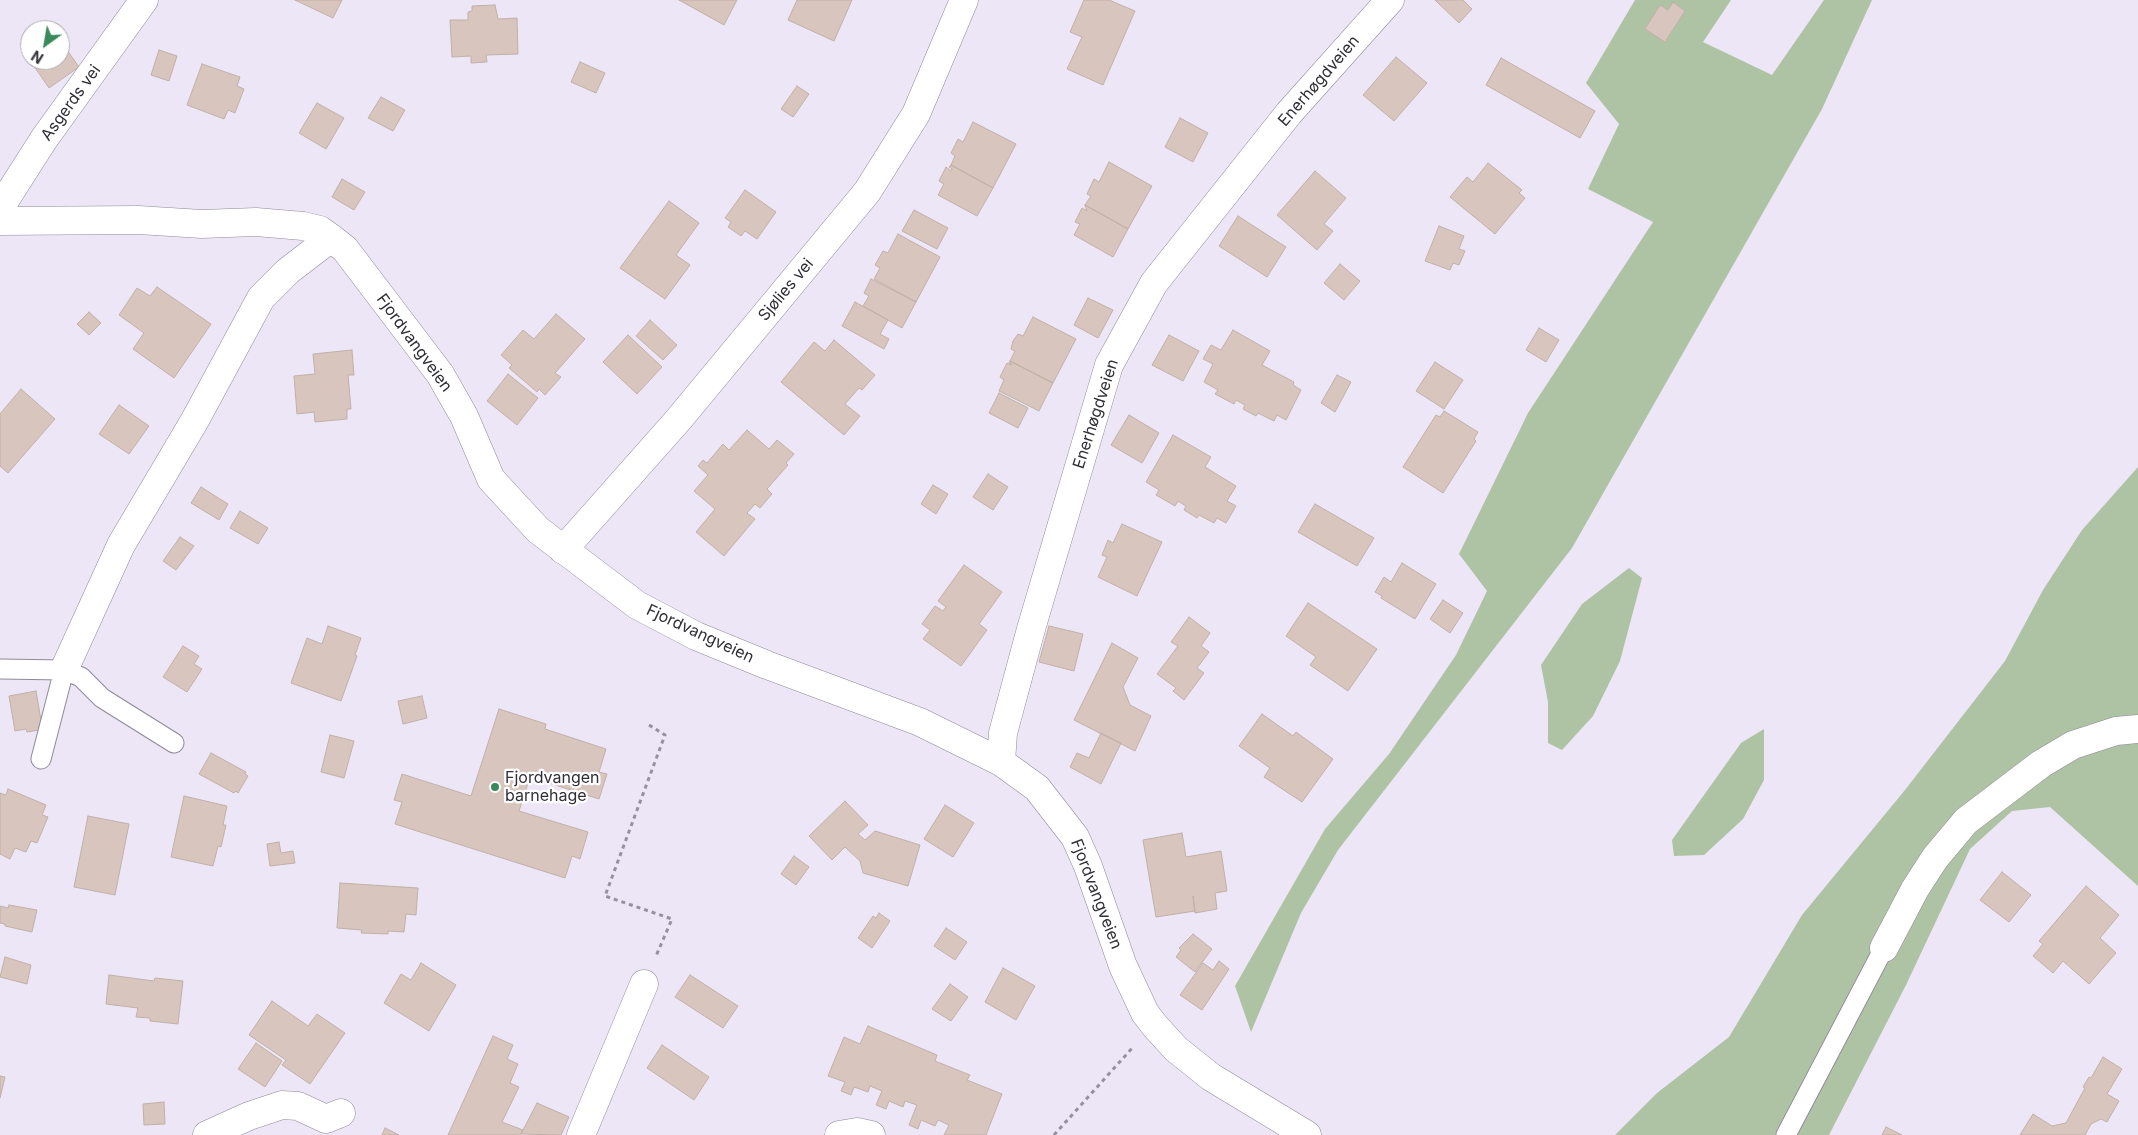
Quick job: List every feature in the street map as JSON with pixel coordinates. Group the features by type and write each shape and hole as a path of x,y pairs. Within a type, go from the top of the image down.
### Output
{"street":[{"name":"Asgerds vei","path":"0,208 44,139 144,0"},
{"name":"Sjølies vei","path":"563,550 685,411 867,192 916,114 964,0"},
{"name":"Enerhøgdveien","path":"1001,762 1003,733 1031,629 1108,365 1154,283 1289,113 1390,0"},
{"name":"Fjordvangveien","path":"0,221 138,220 202,224 256,222 303,226 320,230 345,248 440,374 464,416 491,479 538,530 637,605 696,636 767,665 920,722 1001,762 1037,788 1075,838 1088,866 1123,966 1145,1013 1155,1026 1176,1049 1211,1077 1307,1135"},
{"path":"64,670 121,544 195,420 261,298 288,271 331,238"},
{"path":"1884,948 1915,889 1935,858 1966,821 2041,764 2073,745 2116,731 2138,729"},
{"path":"581,1135 644,984"},
{"path":"207,1135 249,1116 282,1105 298,1106 326,1119 341,1113"},
{"path":"839,1135 857,1132 871,1135"}],"lane":[{"path":"0,670 64,670 81,677 102,698 174,743"},
{"path":"41,759 64,670"},
{"path":"1786,1135 1884,948"}],"path":[{"path":"644,984 672,919 605,896 665,735 648,725"},
{"path":"1054,1135 1140,1039 1155,1026"}],"green space":[{"path":"1635,0 1731,0 1703,42 1772,75 1824,0 1872,0 1822,109 1572,548 1338,850 1301,913 1251,1032 1235,986 1325,829 1389,754 1456,655 1487,591 1459,554 1528,413 1653,222 1588,189 1619,124 1586,83"},
{"path":"2138,467 2138,886 2050,807 2012,811 1970,849 1906,985 1829,1135 1615,1135 1657,1093 1729,1037 1802,915 1905,790 2005,661 2043,590 2082,530"},
{"path":"1629,568 1642,578 1620,661 1593,716 1562,750 1548,743 1548,702 1541,665 1582,604"},
{"path":"1764,729 1764,780 1743,819 1704,855 1674,856 1672,840 1741,743"}],"building":[{"path":"295,0 342,0 333,18"},
{"path":"679,0 737,0 724,25"},
{"path":"797,0 852,0 834,41 788,20"},
{"path":"1084,0 1109,0 1135,11 1103,85 1067,69 1082,37 1070,32"},
{"path":"1435,0 1463,0 1472,9 1459,23"},
{"path":"1673,2 1685,11 1665,42 1645,29 1660,5 1668,10"},
{"path":"495,5 498,19 517,18 518,54 486,55 487,62 471,63 471,56 452,57 450,20 468,20 468,12 472,11 472,6"},
{"path":"159,50 177,56 169,81 151,75"},
{"path":"70,54 79,67 49,88 37,70 70,70"},
{"path":"1396,57 1427,83 1394,121 1363,95"},
{"path":"1501,58 1595,111 1580,138 1486,85"},
{"path":"580,62 605,73 596,93 571,82"},
{"path":"202,64 240,77 237,86 244,89 235,113 228,110 224,119 187,105"},
{"path":"797,86 809,94 793,117 781,109"},
{"path":"381,97 405,110 393,131 368,118"},
{"path":"317,103 344,118 326,149 299,133"},
{"path":"1180,118 1208,133 1193,162 1165,147"},
{"path":"973,122 1016,144 993,188 951,165 955,156 951,153 958,139 963,142"},
{"path":"1109,162 1152,186 1128,229 1085,205 1091,196 1087,194 1094,179 1099,182"},
{"path":"1488,163 1522,190 1519,193 1525,198 1495,234 1450,197 1467,177 1473,182"},
{"path":"951,165 993,188 977,216 938,195 944,184 939,181 946,167 951,171 952,169 949,167"},
{"path":"1315,171 1346,198 1324,224 1333,231 1317,250 1277,215"},
{"path":"342,179 365,192 354,210 332,197"},
{"path":"745,190 776,212 757,239 745,231 741,236 728,227 731,222 725,218"},
{"path":"669,201 699,223 676,255 690,265 665,299 620,268"},
{"path":"1085,205 1128,229 1113,257 1074,235 1080,224 1075,222 1082,208 1087,211"},
{"path":"914,210 948,228 937,249 902,231"},
{"path":"1238,216 1286,247 1267,277 1219,246"},
{"path":"1439,226 1464,236 1459,249 1465,251 1459,265 1453,263 1450,270 1425,261"},
{"path":"898,234 940,257 916,302 874,279 880,268 875,265 883,251 888,253"},
{"path":"1340,264 1360,281 1344,300 1324,283"},
{"path":"871,279 916,302 902,328 863,306 869,296 864,293"},
{"path":"157,287 211,324 174,378 133,349 144,333 119,315 137,288 150,296"},
{"path":"1088,298 1113,310 1098,338 1074,325"},
{"path":"855,302 888,320 880,334 889,339 884,349 842,326"},
{"path":"89,312 101,323 89,335 77,324"},
{"path":"556,314 585,339 555,373 561,377 545,395 539,389 537,392 509,368 512,365 501,355 523,330 534,339"},
{"path":"1033,317 1076,339 1053,383 1010,361 1015,351 1011,349 1013,341 1018,334 1023,336"},
{"path":"650,320 677,345 663,360 636,336"},
{"path":"1539,328 1559,340 1546,362 1526,350"},
{"path":"1233,330 1270,351 1262,365 1294,382 1293,385 1301,390 1286,420 1277,415 1274,421 1258,413 1256,416 1243,409 1245,405 1236,400 1234,404 1215,394 1218,390 1204,382 1213,364 1203,359 1211,345 1221,350"},
{"path":"628,335 662,367 637,394 603,362"},
{"path":"1169,335 1199,351 1183,381 1152,365"},
{"path":"834,340 875,375 862,390 859,388 845,404 860,416 844,435 781,382 814,342 825,351"},
{"path":"352,350 354,375 348,375 351,409 347,409 347,419 315,422 314,412 297,414 294,376 315,374 313,354"},
{"path":"1010,361 1053,383 1039,411 999,391 1004,380 1000,377 1007,363 1012,364 1009,363"},
{"path":"1435,362 1463,380 1444,409 1416,391"},
{"path":"508,374 538,398 517,425 487,401"},
{"path":"1337,375 1351,382 1335,412 1321,403"},
{"path":"21,389 55,419 8,473 0,466 0,414"},
{"path":"999,393 1028,408 1018,428 989,413"},
{"path":"119,405 149,426 129,454 99,434"},
{"path":"1444,411 1478,432 1474,439 1476,441 1443,493 1403,467 1436,415 1440,417"},
{"path":"1129,415 1159,433 1142,463 1111,445"},
{"path":"747,430 769,449 777,440 794,454 786,463 788,465 767,489 772,494 760,508 755,504 747,513 755,519 724,556 696,532 715,509 694,491 708,475 698,466 703,460 707,463 723,444 729,450"},
{"path":"1173,435 1211,457 1205,467 1236,486 1227,501 1236,506 1226,523 1217,518 1214,523 1199,515 1197,518 1184,510 1186,506 1178,501 1175,506 1156,495 1159,490 1146,482"},
{"path":"988,474 1008,487 993,510 973,497"},
{"path":"933,485 948,494 936,514 921,504"},
{"path":"201,487 228,504 219,520 191,503"},
{"path":"1315,504 1374,538 1357,566 1298,532"},
{"path":"240,511 268,528 258,544 230,528"},
{"path":"1122,524 1162,542 1137,596 1098,577 1107,557 1102,555 1108,540 1113,543"},
{"path":"180,537 194,546 176,570 163,561"},
{"path":"1402,563 1436,584 1415,619 1381,598 1382,596 1375,592 1384,577 1391,582"},
{"path":"964,565 1002,592 979,624 987,630 961,666 923,639 930,630 922,624 935,606 943,611 946,607 938,601"},
{"path":"1443,600 1463,613 1450,633 1430,619"},
{"path":"1308,603 1377,649 1348,691 1310,665 1316,657 1286,636"},
{"path":"1189,617 1210,633 1201,646 1209,652 1197,668 1204,673 1184,700 1173,691 1176,688 1157,674 1178,646 1171,642"},
{"path":"328,626 361,638 355,655 357,656 341,701 291,683 307,638 322,644"},
{"path":"1049,626 1083,634 1074,671 1039,662"},
{"path":"1112,643 1138,658 1123,687 1130,705 1151,716 1135,751 1074,720"},
{"path":"183,646 199,656 194,664 202,669 187,692 163,677"},
{"path":"36,691 42,726 38,727 39,730 27,732 26,729 15,731 9,696"},
{"path":"422,696 427,718 403,724 398,701"},
{"path":"499,709 546,724 545,729 606,749 599,772 607,774 599,799 530,777 519,811 588,832 580,859 572,856 565,878 395,824 402,802 394,800 402,774 471,796"},
{"path":"1262,714 1293,736 1296,732 1333,759 1302,802 1264,777 1270,768 1239,746"},
{"path":"1101,733 1121,743 1101,784 1070,767 1077,753 1089,758"},
{"path":"330,735 354,741 344,778 321,772"},
{"path":"211,753 246,772 245,774 248,776 238,793 236,791 234,793 199,774"},
{"path":"8,789 46,805 42,815 48,817 37,843 31,841 26,852 15,848 10,859 0,854 0,793 6,795"},
{"path":"184,796 227,806 223,825 226,825 221,847 218,846 213,866 171,857"},
{"path":"845,801 868,825 858,834 865,840 875,831 920,845 908,886 863,873 860,861 845,847 832,860 809,836"},
{"path":"945,805 974,823 953,857 924,839"},
{"path":"88,816 129,824 115,895 74,887"},
{"path":"1182,833 1186,857 1221,851 1227,891 1215,893 1217,909 1156,917 1143,840"},
{"path":"279,842 281,853 293,851 295,863 270,866 267,844"},
{"path":"794,856 809,867 796,885 781,874"},
{"path":"2002,872 2031,895 2009,922 1980,900"},
{"path":"340,883 418,888 416,915 406,914 404,932 388,931 388,934 361,933 362,930 337,928"},
{"path":"2086,886 2119,915 2100,938 2116,953 2089,984 2063,961 2053,973 2033,956 2043,944 2039,941"},
{"path":"9,905 37,910 32,932 5,926 5,924 0,923 0,906 8,908"},
{"path":"879,913 890,921 872,948 858,938 873,916 876,918"},
{"path":"946,928 967,942 955,960 934,946"},
{"path":"1193,934 1212,949 1195,972 1176,957 1181,950 1179,948"},
{"path":"5,957 31,965 27,984 0,977"},
{"path":"1219,961 1229,969 1202,1010 1180,995 1203,963 1213,970"},
{"path":"421,963 456,985 429,1031 384,1003 401,974 411,980"},
{"path":"1003,968 1035,986 1016,1020 985,1002"},
{"path":"109,975 154,981 155,978 183,981 178,1024 150,1021 150,1018 136,1017 138,1008 106,1004"},
{"path":"690,975 738,1006 723,1028 675,997"},
{"path":"950,984 968,997 951,1021 932,1009"},
{"path":"272,1001 308,1026 317,1014 345,1033 310,1084 282,1065 286,1060 249,1035"},
{"path":"868,1026 937,1055 935,1061 970,1075 967,1080 1002,1094 986,1135 944,1135 949,1125 938,1120 935,1126 921,1120 918,1129 909,1125 917,1105 905,1101 903,1107 889,1101 886,1109 876,1105 882,1091 870,1086 868,1092 854,1087 851,1095 841,1091 845,1082 828,1076 844,1037 860,1044"},
{"path":"493,1036 513,1045 507,1059 518,1064 510,1083 519,1087 502,1122 523,1130 520,1135 448,1135"},
{"path":"256,1043 282,1061 265,1087 238,1069"},
{"path":"662,1045 709,1077 694,1100 647,1068"},
{"path":"2103,1057 2122,1069 2107,1094 2119,1101 2107,1122 2101,1119 2091,1124 2085,1135 2020,1135 2033,1114 2052,1126 2066,1123 2085,1088 2083,1087 2089,1077 2091,1078"},
{"path":"0,1076 5,1077 0,1098"},
{"path":"164,1102 165,1124 144,1125 143,1104"},
{"path":"537,1103 569,1117 561,1135 521,1134"},
{"path":"1886,1127 1902,1135 1882,1135"},
{"path":"385,1128 399,1135 382,1135"}],"place":[{"name":"Fjordvangen barnehage","path":"495,787"}]}
